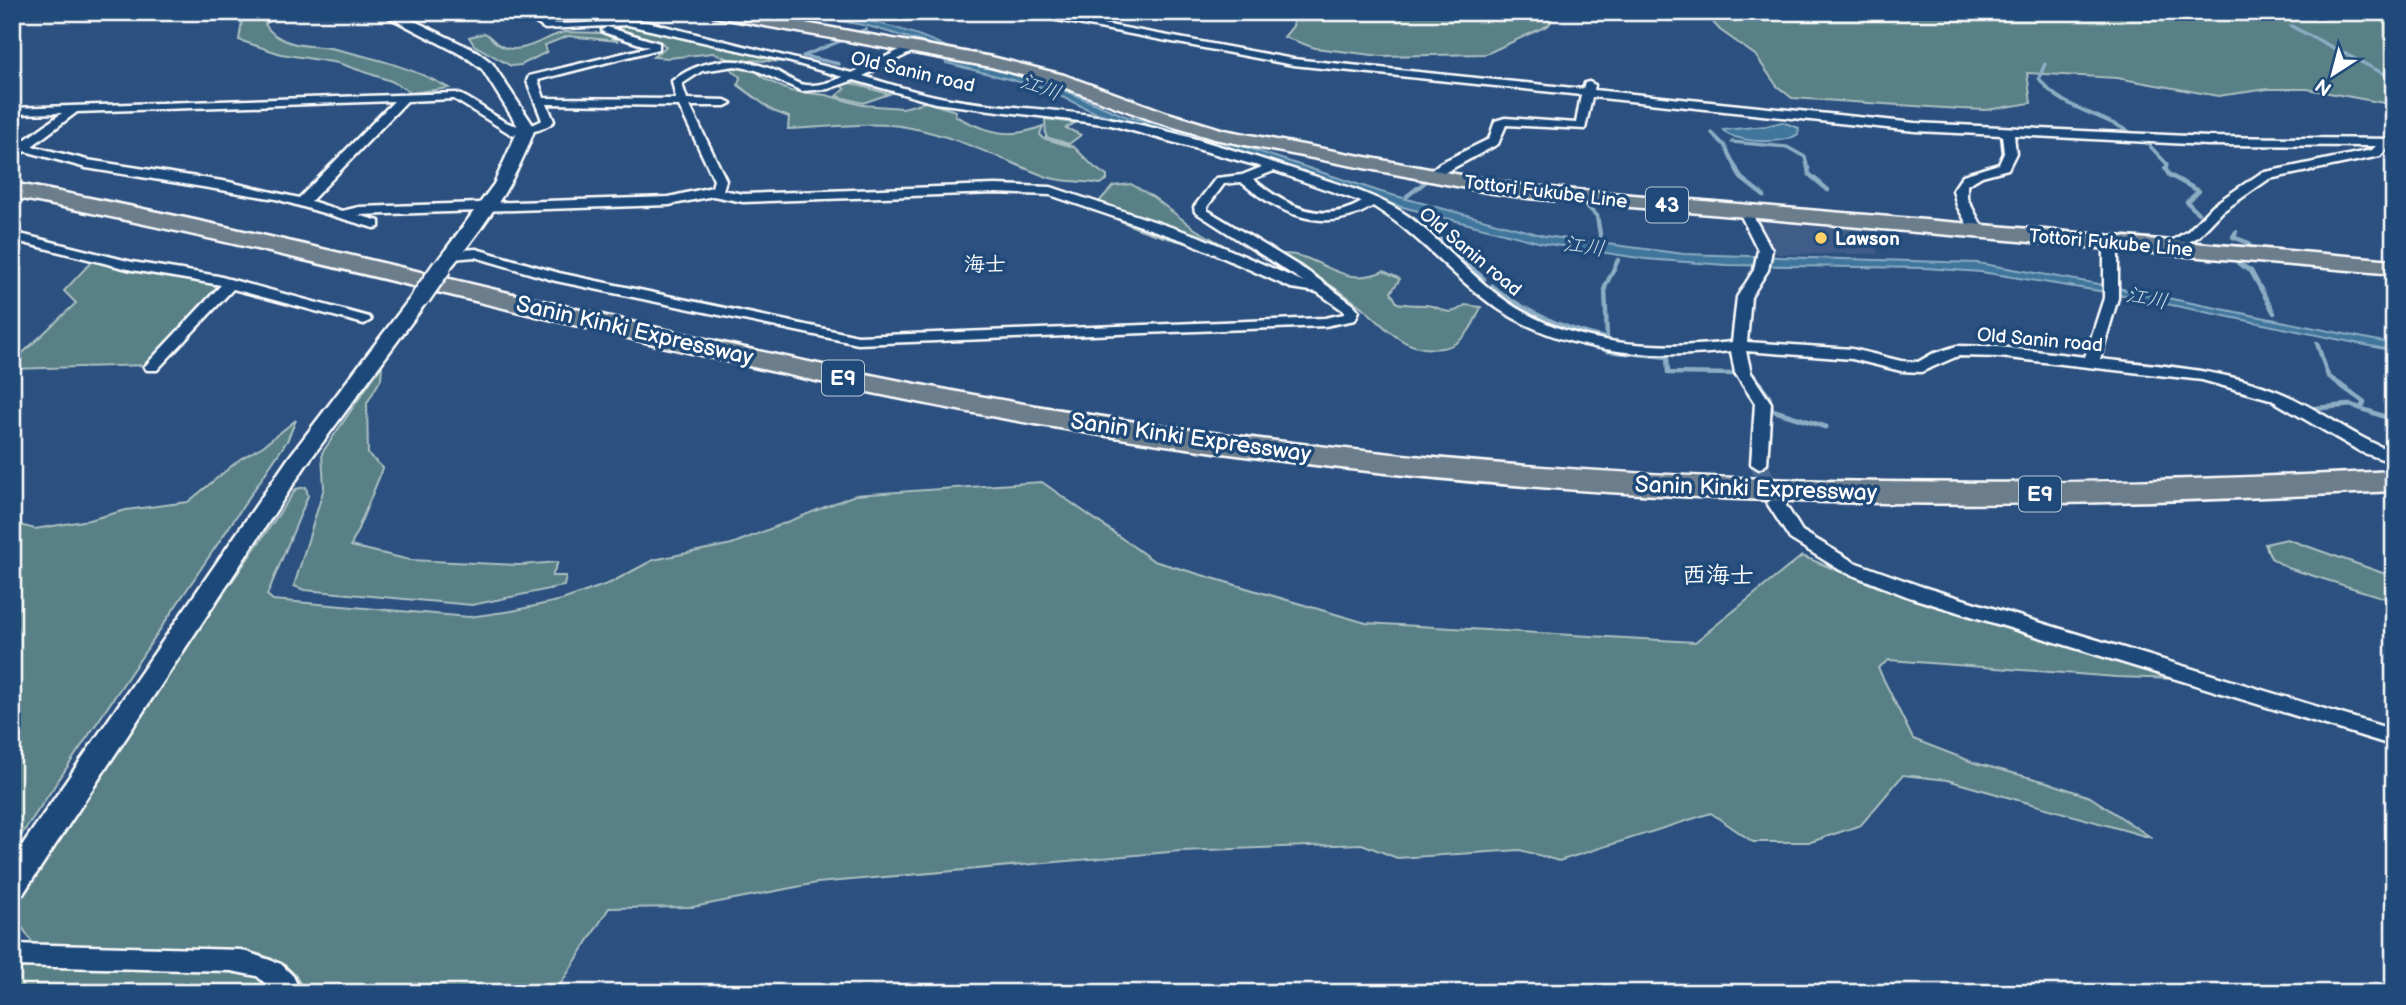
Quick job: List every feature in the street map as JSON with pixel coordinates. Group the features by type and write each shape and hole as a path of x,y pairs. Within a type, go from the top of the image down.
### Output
{"highway":[{"name":"Sanin Kinki Expressway","path":"12,187 234,234 843,378 1130,431 1342,458 1634,484 1931,494 2161,493 2393,472"}],"main road":[{"name":"Tottori Fukube Line","path":"716,12 948,54 1058,79 1245,149 1429,177 1528,192 2394,267"}],"street":[{"path":"12,885 298,461 447,261 519,154 527,128 487,66 471,54 385,12"},
{"path":"12,111 456,96 507,130 539,127 548,121 533,78 648,51 655,45 618,32 543,29 545,26 524,12"},
{"path":"1020,12 1293,62 1589,89 1915,127 2208,141 2390,143"},
{"name":"Old Sanin road","path":"545,26 628,22 652,26 935,100 1112,122 1245,149 1272,168 1367,206 1381,205 1414,229 1495,300 1532,323 1553,332 1608,346 1641,350 1701,350 1738,346 1852,354 1901,366 1921,367 1937,357 1957,351 2000,352 2202,374 2276,396 2367,448 2393,472"},
{"path":"340,215 359,211 669,201 712,192 718,189 720,180 676,83 686,74 718,63 737,62 776,74 787,84 800,88 827,86 912,48"},
{"path":"1429,177 1453,159 1468,156 1494,141 1499,123 1505,121 1581,127 1589,89"},
{"path":"302,203 404,98"},
{"path":"540,101 724,103"},
{"path":"18,151 74,109"},
{"path":"1978,230 1958,196 1958,189 1968,177 2004,166 2010,153 2008,132"},
{"path":"2170,248 2193,234 2218,208 2265,176 2376,152 2390,143"},
{"path":"18,151 229,186 374,224"},
{"path":"447,261 476,253 556,277 858,340 1325,321 1350,317 1352,311 1321,288 1201,212 1200,207 1220,180 1244,178 1272,168"},
{"path":"1244,178 1260,193 1297,214 1331,219 1367,206"},
{"path":"712,192 743,198 995,189 1051,191 1193,239 1296,285 1321,288"},
{"path":"1745,212 1765,250 1761,270 1744,297 1742,335 1738,346 1743,373 1763,403 1759,464"},
{"path":"12,236 132,266 218,280 364,320"},
{"path":"2091,362 2111,298 2111,243"},
{"path":"152,367 230,284"},
{"path":"1776,503 1796,535 1847,566 1916,592 2394,738"},
{"path":"12,955 231,960 264,964 283,979 289,993"}],"shaded area":[{"name":"Lawson","path":"1754,218 1872,228 1878,254 1776,254 1765,231"}],"green space":[{"path":"191,12 288,12 265,24 282,39 379,60 408,69 449,88 412,93 391,81 338,63 281,54 239,40 242,21"},
{"path":"1294,12 1555,12 1549,25 1486,54 1381,56 1315,48 1284,37 1293,26"},
{"path":"1695,12 2394,12 2394,102 2384,103 2307,89 2268,89 2218,96 2117,78 2027,73 2031,103 1987,110 1792,98 1777,86 1755,55 1720,30 1708,17"},
{"path":"610,27 643,27 784,62 729,59 713,53 653,57 666,47 661,42"},
{"path":"565,32 602,33 618,41 568,36 545,45 547,52 521,65 511,66 474,45 469,37 485,33 498,44 514,49"},
{"path":"733,65 754,69 765,79 790,91 826,95 862,105 903,108 926,102 956,111 955,116 998,132 1020,133 1043,126 1040,134 1042,138 1074,147 1107,176 1107,180 1100,184 1053,179 961,142 906,127 862,125 788,129 789,117 773,111 738,85 740,77 730,68"},
{"path":"851,83 889,94 863,103 836,96 845,89 840,85"},
{"path":"1045,119 1075,123 1066,128 1081,135 1069,144 1046,137"},
{"path":"1131,184 1195,229 1243,256 1145,231 1109,215 1096,205 1113,186"},
{"path":"1282,254 1308,259 1342,274 1368,276 1384,271 1400,279 1391,292 1397,303 1432,306 1449,312 1465,305 1481,307 1471,328 1456,343 1442,348 1415,346 1394,335 1355,302"},
{"path":"93,260 217,282 222,287 149,365 12,369 12,363 76,303 64,291"},
{"path":"382,365 381,379 367,403 368,454 383,468 351,546 410,560 519,565 558,562 552,576 566,576 564,586 472,605 304,590 294,586 324,488 322,453"},
{"path":"296,420 287,441 12,849 12,523 35,529 89,520 126,510 188,502 240,459 263,446"},
{"path":"1042,482 1154,561 1366,623 1695,642 1802,556 1878,587 2178,679 1889,660 1878,668 1913,739 1975,763 2047,782 2090,797 2152,838 1947,780 1903,775 1861,825 1811,842 1753,842 1711,813 1559,861 1520,850 1397,858 1362,844 1181,851 817,883 693,907 609,908 555,993 304,993 291,970 252,952 34,945 12,912 68,819 296,489 306,487 308,496 267,595 273,600 469,617 562,600 610,583 653,560 732,544 855,495"},
{"path":"2287,539 2394,577 2394,601 2288,568 2271,558 2265,544"},
{"path":"22,963 238,970 256,975 274,993 12,993 12,970"}],"water":[{"name":"江川","path":"793,12 854,18 896,28 953,50 956,60 1049,84 1125,116 1230,142 1381,192 1545,236 1684,254 1978,263 2093,283 2394,344 2394,351 2118,294 1981,272 1925,268 1726,265 1645,259 1542,243 1391,204 1287,166 1094,112 1043,88 946,63 936,46 868,26"},
{"path":"1782,122 1799,128 1798,134 1782,140 1759,141 1737,138 1723,130 1766,126"}],"waterway":[{"path":"2291,26 2394,79"},
{"path":"855,34 866,29"},
{"path":"839,64 803,56 843,40"},
{"path":"2045,64 2039,78 2047,88 2069,103 2131,133"},
{"path":"1712,133 1725,146 1741,178 1764,196"},
{"path":"2145,141 2167,164 2166,170"},
{"path":"1732,142 1787,147 1805,157 1808,170"},
{"path":"1808,168 1809,174 1828,190"},
{"path":"2166,170 2169,175 2199,191 2187,202 2198,213"},
{"path":"1407,196 1424,183"},
{"name":"江川","path":"1586,205 1597,216 1601,240"},
{"path":"1401,211 1430,230 1484,279"},
{"path":"2236,232 2233,237 2249,243 2245,249"},
{"path":"1607,339 1605,287 1618,260"},
{"path":"2238,263 2251,271 2274,313"},
{"path":"1492,286 1545,318 1604,338"},
{"path":"2317,343 2328,376 2341,385"},
{"path":"1607,351 1667,357 1668,373 1736,374"},
{"path":"1754,376 1761,385"},
{"path":"1759,384 1769,397 1772,410 1826,427"},
{"path":"2339,384 2364,402 2361,408"},
{"path":"2307,409 2351,405 2394,420"}],"tunnel":[{"path":"1759,464 1774,500"}],"place":[{"name":"Lawson","path":"1821,238"}],"district":[{"name":"海士","path":"985,264"},
{"name":"西海士","path":"1718,575"}]}
